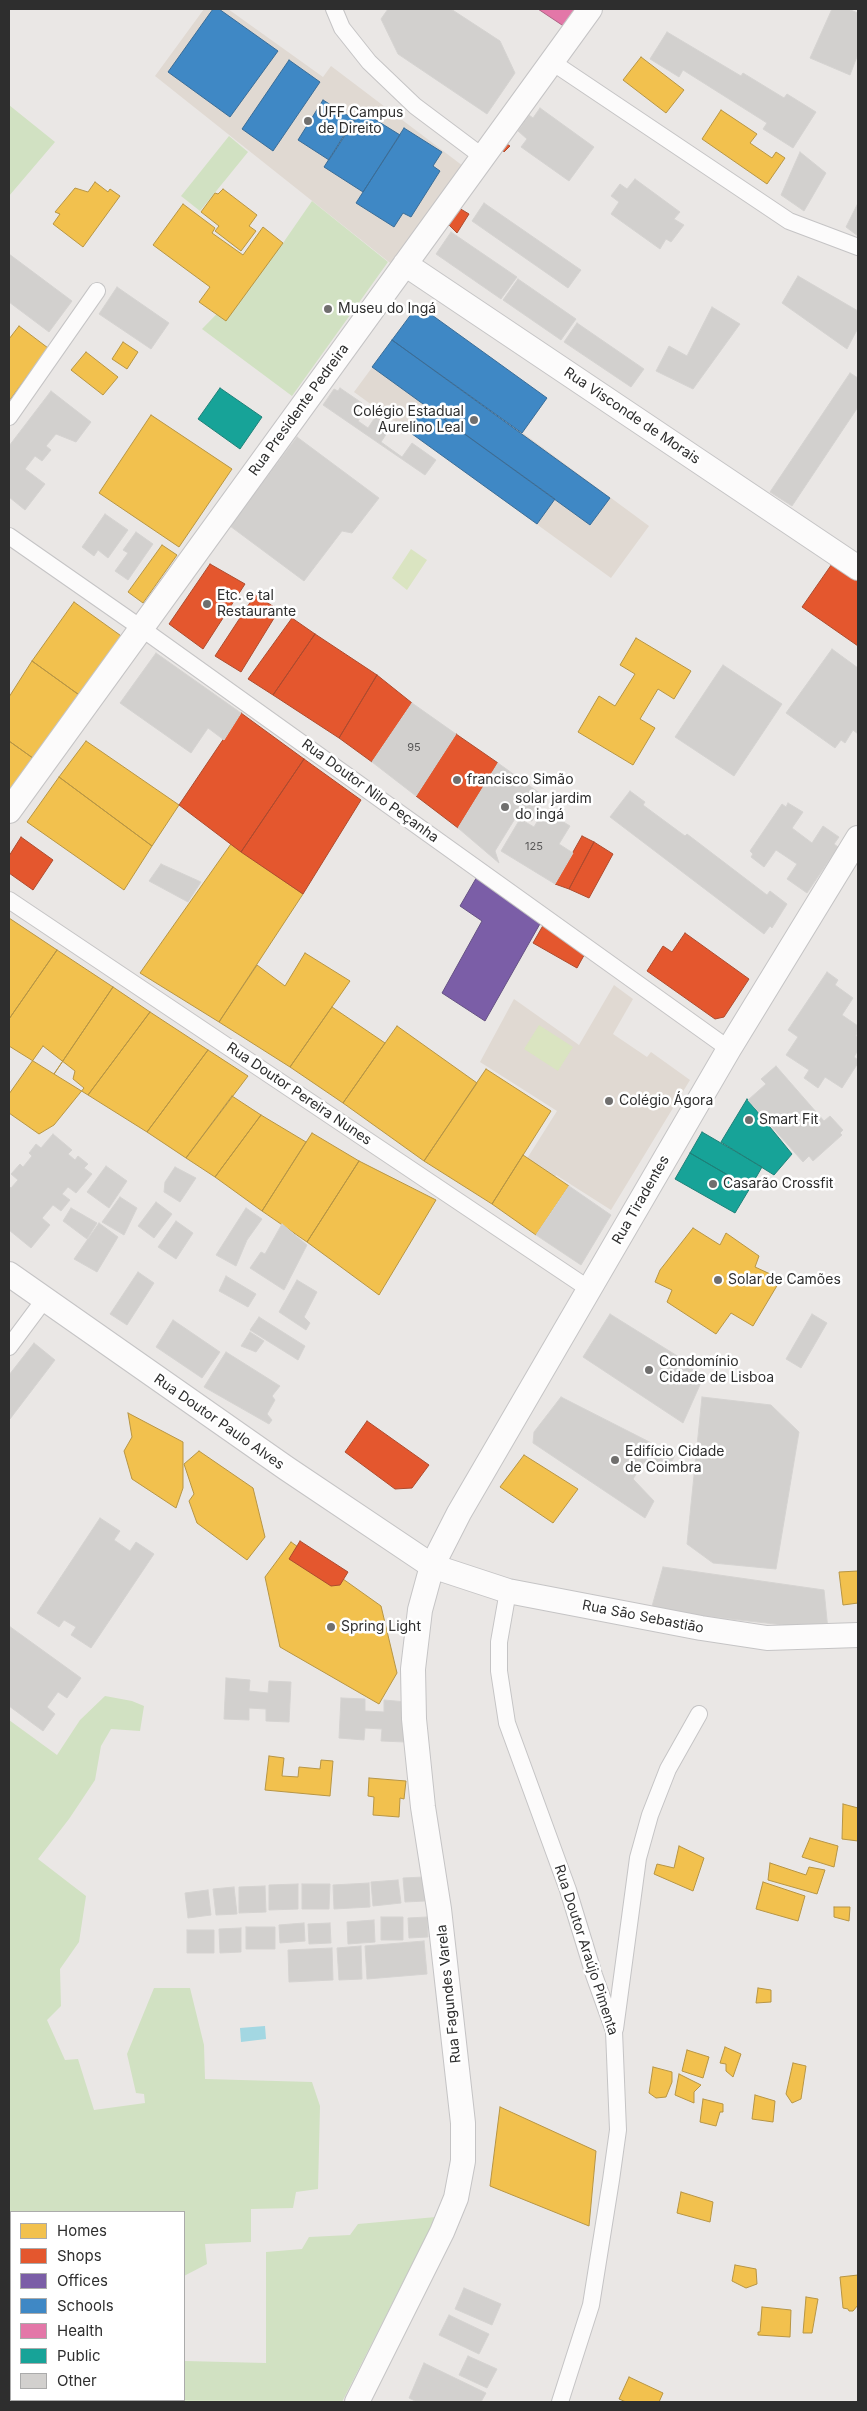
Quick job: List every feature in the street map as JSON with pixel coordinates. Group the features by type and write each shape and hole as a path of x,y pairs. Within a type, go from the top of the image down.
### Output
{"street":[{"path":"334,9 342,28 368,62 415,106 483,156"},
{"name":"Rua Presidente Pedreira","path":"9,811 590,9"},
{"path":"552,62 789,221 858,247"},
{"name":"Rua Visconde de Morais","path":"405,264 858,568"},
{"path":"9,417 97,291"},
{"name":"Rua Doutor Nilo Peçanha","path":"9,536 141,628 729,1049"},
{"name":"Rua Tiradentes","path":"432,1566 459,1513 589,1288 729,1049 858,838"},
{"name":"Rua Doutor Pereira Nunes","path":"9,900 589,1288"},
{"name":"Rua Doutor Paulo Alves","path":"9,1274 286,1468 432,1566"},
{"path":"9,1347 44,1300"},
{"name":"Rua São Sebastião","path":"432,1566 508,1591 701,1628 767,1638 858,1635"},
{"name":"Rua Fagundes Varela","path":"357,2402 442,2232 456,2198 463,2162 461,2103 439,1909 423,1806 414,1719 413,1669 420,1610 432,1566"},
{"name":"Rua Doutor Araújo Pimenta","path":"508,1591 498,1642 499,1671 507,1722 568,1890 594,1975 614,2031 618,2130 611,2180 591,2305 560,2402"},
{"path":"614,2031 638,1858 647,1823 668,1769 699,1714"}],"shaded area":[{"name":"UFF Campus de Direito","path":"204,9 228,9 323,77 331,66 463,166 394,266 155,76"},
{"path":"418,305 547,398 523,433 649,526 611,578 354,392"},
{"name":"Colégio Ágora","path":"614,985 633,999 613,1034 647,1057 651,1052 690,1080 611,1210 556,1175 548,1186 521,1168 557,1111 480,1062 514,999 579,1045"}],"green space":[{"path":"9,105 55,142 9,196"},
{"path":"229,136 248,152 200,211 181,196"},
{"path":"312,201 388,262 292,396 202,329 283,243"},
{"path":"411,549 427,560 407,590 392,578"},
{"path":"539,1025 573,1047 558,1071 524,1049"},
{"path":"105,1696 132,1701 144,1706 140,1731 111,1729 101,1746 95,1780 69,1819 38,1859 86,1896 79,1942 60,1969 61,2006 47,2020 65,2060 78,2059 94,2110 145,2103 144,2094 136,2093 127,2054 154,1988 190,1988 204,2045 205,2079 312,2082 320,2106 318,2189 296,2192 293,2208 251,2209 251,2242 205,2244 207,2264 185,2275 185,2211 10,2211 9,2354 9,1720 57,1755 80,1720"},
{"path":"436,2217 342,2402 170,2401 185,2401 185,2361 266,2363 266,2252 302,2249 309,2237 350,2235 358,2224"}],"water":[{"path":"265,2026 266,2039 241,2042 240,2028"}],"building: Homes":[{"path":"641,57 684,90 666,113 623,80"},
{"path":"721,110 757,134 750,143 772,158 776,152 785,158 767,184 702,139"},
{"path":"95,182 108,192 110,189 120,196 83,247 53,224 60,214 55,212 75,188 88,192"},
{"path":"223,189 257,215 249,226 256,231 241,251 215,231 219,226 201,212 215,193 218,194"},
{"path":"183,204 215,228 212,233 243,255 263,227 283,243 226,321 199,302 210,287 153,245"},
{"path":"19,326 48,348 9,401 9,339"},
{"path":"123,342 138,352 127,369 112,359"},
{"path":"86,352 118,377 103,395 71,370"},
{"path":"151,415 232,469 179,547 99,493"},
{"path":"162,545 177,555 143,603 128,592"},
{"path":"74,602 124,638 82,697 32,661"},
{"path":"636,638 691,671 674,699 658,689 640,719 655,728 633,765 578,732 599,696 615,706 635,674 620,665"},
{"path":"32,661 82,697 37,761 9,741 9,697"},
{"path":"9,741 37,761 9,798"},
{"path":"86,741 179,805 152,846 59,777"},
{"path":"59,777 152,846 124,890 27,822"},
{"path":"231,844 303,894 219,1022 140,973"},
{"path":"9,918 57,950 9,1019"},
{"path":"57,950 113,987 54,1074 9,1046 9,1019"},
{"path":"305,953 350,981 290,1067 219,1022 257,965 285,986"},
{"path":"113,987 150,1012 88,1095 54,1074"},
{"path":"332,1007 385,1043 343,1103 290,1067"},
{"path":"150,1012 208,1050 147,1132 88,1095"},
{"path":"397,1026 477,1083 424,1161 343,1103"},
{"path":"43,1046 75,1071 73,1079 84,1088 54,1125 39,1134 9,1113 9,1094"},
{"path":"208,1050 248,1076 186,1158 147,1132"},
{"path":"486,1069 551,1111 492,1204 424,1161"},
{"path":"232,1096 261,1115 215,1177 186,1158"},
{"path":"261,1115 306,1142 262,1211 215,1177"},
{"path":"312,1133 359,1161 307,1242 262,1211"},
{"path":"523,1155 569,1186 536,1235 492,1204"},
{"path":"359,1161 436,1200 379,1295 307,1242"},
{"name":"Solar de Camões","path":"693,1228 720,1245 726,1233 759,1256 755,1267 781,1279 753,1326 731,1313 716,1334 667,1302 672,1290 655,1282 660,1270"},
{"path":"128,1413 183,1442 183,1488 176,1508 132,1479 124,1451 132,1437"},
{"path":"199,1451 253,1488 265,1537 247,1560 197,1523 189,1501 194,1494 184,1464"},
{"path":"524,1455 578,1489 553,1523 500,1487"},
{"name":"Spring Light","path":"291,1542 381,1606 397,1673 379,1704 280,1647 265,1577"},
{"path":"858,1571 858,1603 843,1605 839,1572"},
{"path":"269,1756 284,1758 282,1776 298,1777 299,1767 320,1769 321,1760 333,1761 330,1796 265,1790"},
{"path":"369,1778 406,1781 404,1799 400,1798 399,1817 373,1815 374,1797 368,1796"},
{"path":"843,1804 858,1808 858,1841 842,1839"},
{"path":"810,1838 838,1846 834,1867 802,1857"},
{"path":"679,1846 704,1858 693,1891 654,1874 657,1864 674,1868"},
{"path":"770,1863 806,1875 809,1867 825,1870 817,1894 768,1880"},
{"path":"763,1882 805,1896 798,1921 756,1909"},
{"path":"834,1907 850,1907 849,1921 834,1917"},
{"path":"758,1988 771,1990 771,2002 756,2003"},
{"path":"725,2047 741,2054 733,2077 726,2071 726,2064 720,2063"},
{"path":"687,2050 709,2057 703,2078 682,2071"},
{"path":"793,2063 806,2066 801,2099 792,2103 786,2094"},
{"path":"653,2067 672,2072 672,2082 666,2097 656,2098 649,2093"},
{"path":"679,2074 701,2085 694,2092 694,2103 675,2095"},
{"path":"755,2095 775,2101 773,2122 752,2119"},
{"path":"703,2099 723,2104 723,2112 720,2112 716,2126 700,2122"},
{"path":"500,2107 596,2151 589,2226 490,2186"},
{"path":"681,2192 713,2202 710,2222 677,2213"},
{"path":"735,2265 756,2269 757,2284 746,2288 732,2281"},
{"path":"858,2275 858,2305 853,2311 849,2311 843,2308 840,2277"},
{"path":"806,2297 818,2299 812,2333 803,2333"},
{"path":"762,2307 791,2310 790,2337 758,2335 758,2332 760,2332"},
{"path":"629,2377 663,2393 659,2402 626,2402 619,2399"},
{"path":"9,2380 10,2401 82,2401 82,2402 9,2402"}],"building: Shops":[{"path":"505,143 510,146 504,152 502,148"},
{"path":"459,208 469,214 457,233 449,225"},
{"path":"834,561 858,577 858,646 802,607"},
{"name":"Etc. e tal Restaurante","path":"210,564 245,584 203,649 169,624"},
{"path":"255,595 279,610 241,672 215,656"},
{"path":"292,618 315,634 273,695 248,679"},
{"path":"315,634 377,675 339,738 273,695"},
{"path":"377,675 412,703 372,762 339,738"},
{"path":"241,713 304,759 241,852 179,805"},
{"name":"francisco Simão","path":"456,734 498,763 458,828 416,796"},
{"path":"304,759 361,800 303,894 241,852"},
{"path":"582,836 594,842 569,889 555,884"},
{"path":"21,837 53,860 33,890 9,873 9,856"},
{"path":"594,842 613,854 589,898 569,889"},
{"path":"545,922 588,948 577,968 533,943"},
{"path":"685,933 749,979 724,1017 715,1019 647,971 663,946 672,952"},
{"path":"367,1421 429,1465 412,1488 395,1489 345,1452"},
{"path":"300,1541 348,1572 340,1585 331,1586 289,1559"}],"building: Offices":[{"path":"478,875 541,922 485,1021 442,993 482,921 460,906"}],"building: Schools":[{"path":"213,9 219,9 278,51 230,117 168,72"},
{"path":"289,60 320,82 273,151 242,129"},
{"path":"323,100 355,120 329,160 298,140"},
{"path":"360,110 400,135 363,192 324,167"},
{"path":"404,128 442,152 433,166 440,171 411,217 403,213 394,227 356,203"},
{"path":"418,305 547,398 522,433 392,340"},
{"name":"Colégio Estadual Aurelino Leal","path":"392,340 610,498 590,525 372,367"},
{"path":"426,406 555,499 537,524 408,431"}],"building: Health":[{"path":"538,9 577,9 565,27"}],"building: Public":[{"path":"220,388 262,417 240,449 198,419"},
{"name":"Smart Fit","path":"747,1099 792,1154 774,1175 721,1142"},
{"path":"702,1132 762,1167 750,1188 690,1153"},
{"name":"Casarão Crossfit","path":"690,1153 750,1188 735,1213 675,1179"}],"building: Other":[{"path":"388,9 451,9 500,41 515,73 487,114 398,54 381,19"},
{"path":"832,9 848,9 858,13 858,54 850,75 810,58"},
{"path":"667,32 741,76 743,73 784,98 787,94 816,112 793,148 763,129 767,123 683,70 679,77 650,59"},
{"path":"540,108 594,147 569,181 521,147 527,139 518,131 529,115 533,118"},
{"path":"800,152 826,173 804,211 781,195"},
{"path":"635,179 680,212 674,219 684,225 671,242 666,239 660,249 611,214 619,202 611,196 620,184 627,189"},
{"path":"484,203 581,270 568,288 472,221"},
{"path":"858,203 858,236 846,227"},
{"path":"451,232 517,277 501,299 436,254"},
{"path":"9,254 72,301 49,332 9,302"},
{"path":"798,276 858,311 858,328 847,349 782,303"},
{"path":"518,279 576,319 561,340 503,300"},
{"path":"117,287 169,323 151,349 99,314"},
{"path":"712,307 740,324 693,389 656,371 669,346 687,356"},
{"path":"577,323 644,369 631,387 564,342"},
{"path":"850,373 858,378 858,407 792,506 770,492"},
{"path":"340,388 362,403 357,410 363,414 358,421 368,428 376,416 391,427 381,442 402,457 412,443 436,460 425,475 323,405 334,389 338,391"},
{"path":"51,391 91,422 76,442 56,434 46,446 51,450 42,461 35,456 25,469 45,484 25,510 9,497 9,446"},
{"path":"297,437 379,498 352,533 342,531 304,581 230,526"},
{"path":"105,514 128,530 108,558 98,550 94,556 82,547"},
{"path":"136,532 153,544 128,580 115,571 128,553 123,550"},
{"path":"832,649 858,668 858,734 853,730 845,743 841,740 835,748 786,713"},
{"path":"156,653 241,713 224,740 208,728 191,753 120,703"},
{"path":"723,665 782,704 734,776 675,737"},
{"path":"412,703 456,734 416,796 372,762"},
{"name":"solar jardim do ingá","path":"498,763 545,797 532,821 516,817 495,851 499,863 458,828"},
{"path":"630,791 645,802 643,805 685,836 687,834 767,895 770,891 787,904 772,928 770,926 764,934 610,817"},
{"path":"788,803 803,812 792,828 812,843 823,826 839,837 834,844 838,847 807,893 787,879 797,864 776,850 764,867 751,857 753,854 750,851 782,804 786,807"},
{"path":"544,810 570,826 559,844 573,853 555,884 501,851 520,819 534,827"},
{"path":"161,864 201,882 188,902 149,881"},
{"path":"827,972 838,980 835,985 853,998 842,1015 858,1026 856,1036 858,1038 858,1050 854,1057 858,1060 858,1063 842,1088 825,1077 818,1088 804,1078 809,1070 786,1055 798,1037 788,1030"},
{"path":"776,1066 824,1121 830,1116 843,1130 840,1133 842,1135 813,1161 809,1156 803,1162 748,1100 766,1084 761,1079"},
{"path":"53,1134 72,1150 68,1154 75,1160 78,1156 88,1164 84,1168 92,1174 76,1193 68,1187 62,1194 70,1200 61,1211 53,1205 42,1218 50,1225 31,1248 9,1230 9,1186 11,1188 18,1180 11,1174 20,1164 23,1167 32,1156 29,1153 36,1144 41,1148"},
{"path":"106,1166 127,1181 109,1208 87,1192"},
{"path":"175,1167 196,1178 180,1202 164,1192 165,1182"},
{"path":"569,1186 611,1215 581,1265 536,1235"},
{"path":"120,1197 137,1208 124,1235 102,1222"},
{"path":"156,1202 172,1214 154,1238 138,1226"},
{"path":"71,1208 97,1223 87,1239 63,1221"},
{"path":"246,1208 262,1219 247,1240 236,1266 216,1255"},
{"path":"176,1221 193,1233 176,1259 158,1247"},
{"path":"99,1223 118,1237 97,1272 74,1259"},
{"path":"282,1224 307,1245 284,1290 250,1268 261,1252 265,1254"},
{"path":"138,1272 154,1283 127,1325 110,1314"},
{"path":"226,1276 256,1294 248,1307 219,1291"},
{"path":"297,1280 317,1292 304,1317 310,1323 306,1330 279,1312"},
{"name":"Condomínio Cidade de Lisboa","path":"610,1314 687,1362 703,1378 683,1423 583,1357"},
{"path":"812,1314 827,1323 801,1368 786,1359"},
{"path":"259,1317 305,1346 298,1360 250,1330"},
{"path":"173,1320 220,1352 202,1378 156,1347"},
{"path":"250,1332 264,1341 256,1352 241,1346"},
{"path":"34,1343 55,1360 10,1419 9,1375"},
{"path":"226,1352 280,1386 272,1396 275,1400 267,1414 272,1420 269,1424 204,1387"},
{"name":"Edifício Cidade de Coimbra","path":"561,1397 675,1455 669,1467 644,1462 633,1479 654,1501 645,1518 533,1443 534,1432"},
{"path":"702,1397 771,1405 799,1432 776,1569 713,1563 687,1544"},
{"path":"100,1518 120,1531 114,1540 130,1551 136,1542 154,1554 91,1648 71,1635 76,1627 64,1620 59,1627 37,1613"},
{"path":"663,1567 824,1590 828,1630 651,1610"},
{"path":"9,1626 81,1678 67,1698 58,1692 47,1707 55,1714 43,1731 9,1706"},
{"path":"226,1678 250,1680 249,1691 268,1693 269,1681 291,1682 289,1722 266,1721 266,1709 249,1708 249,1720 224,1719"},
{"path":"341,1698 365,1699 365,1711 384,1712 384,1700 407,1702 405,1742 381,1741 382,1729 365,1728 364,1740 339,1738"},
{"path":"424,1877 425,1901 405,1902 403,1878"},
{"path":"398,1880 401,1903 373,1906 371,1882"},
{"path":"369,1883 370,1907 334,1909 333,1885"},
{"path":"298,1884 298,1909 269,1910 269,1885"},
{"path":"302,1884 330,1884 329,1909 302,1909"},
{"path":"265,1886 266,1912 239,1913 239,1887"},
{"path":"234,1887 237,1914 216,1915 213,1889"},
{"path":"208,1890 211,1915 188,1918 185,1893"},
{"path":"381,1917 403,1917 403,1940 381,1940"},
{"path":"427,1917 428,1937 409,1938 408,1918"},
{"path":"374,1920 375,1942 348,1944 347,1922"},
{"path":"304,1923 305,1941 280,1943 279,1925"},
{"path":"330,1923 331,1943 309,1944 308,1924"},
{"path":"246,1927 275,1927 275,1949 246,1949"},
{"path":"241,1928 241,1952 220,1953 219,1929"},
{"path":"187,1930 214,1930 214,1953 187,1953"},
{"path":"424,1941 427,1974 367,1979 365,1946"},
{"path":"361,1946 362,1979 339,1980 337,1948"},
{"path":"332,1948 333,1980 289,1982 288,1950"},
{"path":"464,2288 501,2304 492,2325 455,2309"},
{"path":"449,2315 489,2334 479,2354 439,2335"},
{"path":"468,2356 497,2369 487,2388 459,2375"},
{"path":"424,2363 486,2393 481,2402 417,2402 409,2398"}],"place":[{"name":"UFF Campus de Direito","path":"308,121"},
{"name":"Museu do Ingá","path":"328,309"},
{"name":"Colégio Estadual Aurelino Leal","path":"474,420"},
{"name":"Etc. e tal Restaurante","path":"207,604"},
{"name":"francisco Simão","path":"457,780"},
{"name":"solar jardim do ingá","path":"505,807"},
{"name":"Colégio Ágora","path":"609,1101"},
{"name":"Smart Fit","path":"749,1120"},
{"name":"Casarão Crossfit","path":"713,1184"},
{"name":"Solar de Camões","path":"718,1280"},
{"name":"Condomínio Cidade de Lisboa","path":"649,1370"},
{"name":"Edifício Cidade de Coimbra","path":"615,1460"},
{"name":"Spring Light","path":"331,1627"}]}
